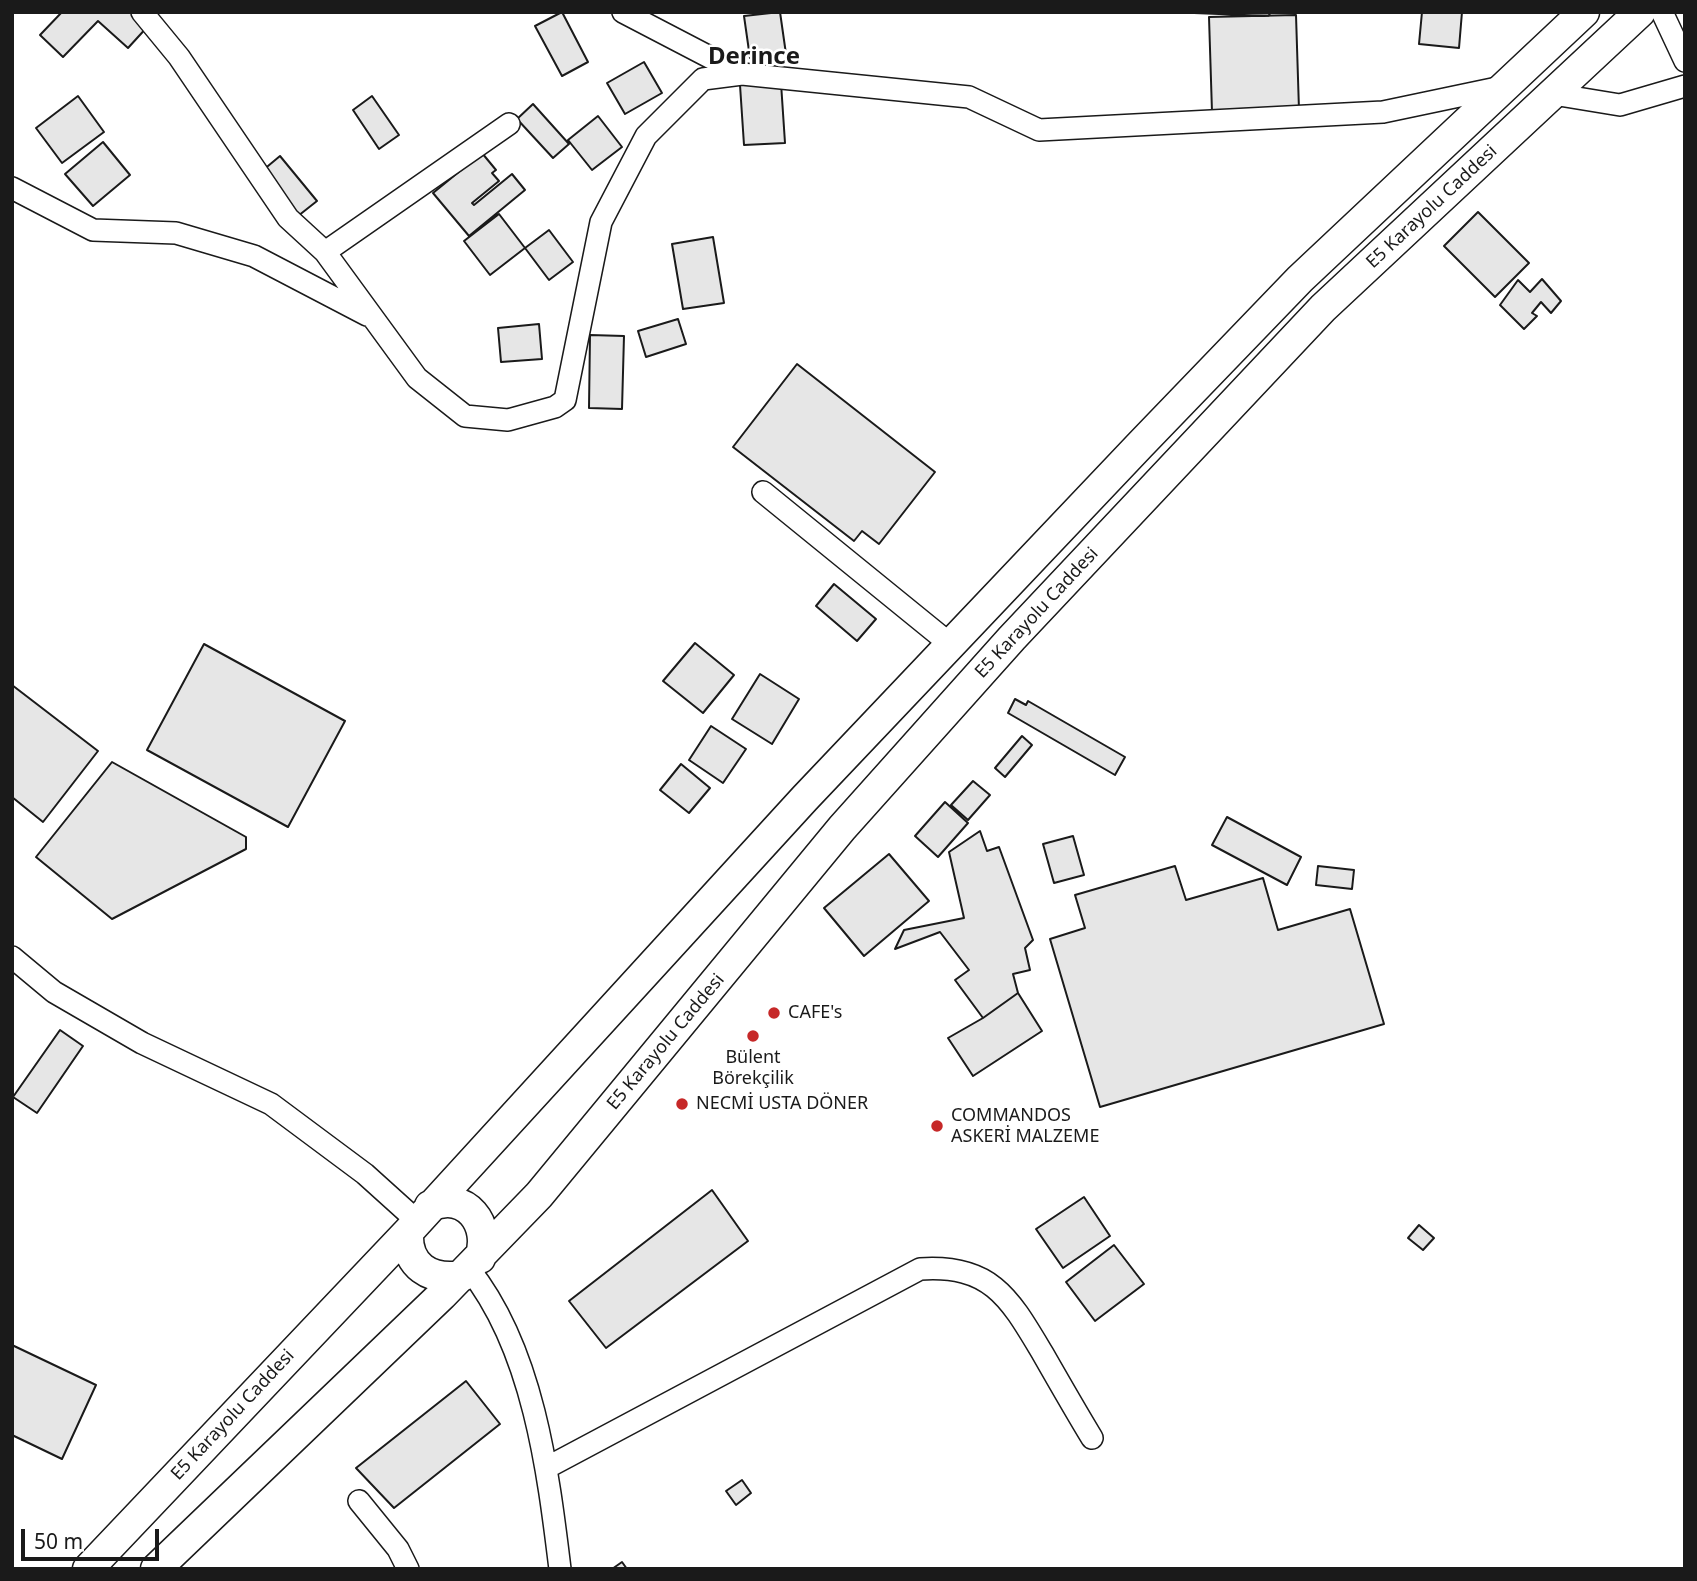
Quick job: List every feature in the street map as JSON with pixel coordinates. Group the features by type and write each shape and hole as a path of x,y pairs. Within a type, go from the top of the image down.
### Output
{"highway":[{"name":"E5 Karayolu Caddesi","path":"88,1569 418,1219 950,644 1300,279 1584,12"},
{"name":"E5 Karayolu Caddesi","path":"156,1569 470,1268 539,1195 842,828 1012,638 1323,308 1640,12"},
{"path":"441,1201 453,1202 474,1213 484,1235 470,1268 438,1277 417,1265 407,1244 418,1219 441,1201"}],"street":[{"path":"142,12 179,57 288,218 325,252 369,316 417,378 465,416 508,420 555,407 565,400 601,222 646,136 703,79 742,74 969,97 1040,130 1383,112 1502,87"},
{"path":"623,12 742,74"},
{"path":"1662,12 1685,61"},
{"path":"1553,94 1620,105 1685,86"},
{"path":"325,252 509,124"},
{"path":"12,188 93,230 176,233 254,256 369,316"},
{"path":"764,492 950,644"},
{"path":"12,957 54,992 142,1043 271,1104 365,1174 418,1219"},
{"path":"470,1268 490,1296 523,1377 548,1467 560,1569"},
{"path":"548,1467 920,1269 934,1268 974,1276 1012,1301 1092,1438"},
{"path":"359,1501 398,1549 408,1569"}],"building":[{"path":"62,12 135,12 149,25 128,48 98,21 63,57 40,35"},
{"path":"562,12 588,62 562,76 535,26"},
{"path":"780,12 786,54 750,58 744,16"},
{"path":"1169,12 1270,12 1269,16"},
{"path":"1422,12 1462,12 1459,48 1419,44"},
{"path":"1296,15 1299,110 1212,112 1209,17"},
{"path":"644,62 662,93 625,114 607,83"},
{"path":"781,83 785,143 744,145 740,85"},
{"path":"78,96 104,132 62,163 36,128"},
{"path":"372,96 399,135 379,149 353,110"},
{"path":"533,104 569,144 553,158 517,119"},
{"path":"598,116 622,147 592,170 568,140"},
{"path":"103,142 130,175 93,206 65,174"},
{"path":"482,153 496,170 492,173 499,181 472,203 474,205 512,174 525,190 469,236 433,193"},
{"path":"280,156 317,201 298,216 262,171"},
{"path":"1478,212 1529,263 1495,297 1444,246"},
{"path":"499,214 525,248 490,275 464,241"},
{"path":"549,230 573,262 549,280 525,248"},
{"path":"713,237 724,303 683,309 672,244"},
{"path":"1542,279 1561,301 1551,313 1541,302 1532,313 1537,316 1524,329 1500,305 1518,280 1530,292"},
{"path":"678,319 686,344 646,357 638,331"},
{"path":"539,324 542,359 501,362 498,328"},
{"path":"590,335 624,336 622,409 589,408"},
{"path":"797,364 935,472 879,544 862,531 854,541 733,447"},
{"path":"834,584 876,619 857,641 816,606"},
{"path":"695,643 734,675 703,713 663,681"},
{"path":"204,644 345,721 288,827 147,750"},
{"path":"760,674 799,699 772,744 732,719"},
{"path":"12,685 98,751 43,822 12,797"},
{"path":"1015,699 1026,705 1028,701 1125,757 1115,775 1008,713"},
{"path":"711,726 746,749 723,783 689,760"},
{"path":"1022,736 1032,745 1005,777 995,768"},
{"path":"112,762 246,837 246,849 112,919 36,857"},
{"path":"681,764 710,788 689,813 660,790"},
{"path":"973,781 990,795 968,820 951,805"},
{"path":"945,802 968,823 938,857 915,836"},
{"path":"1227,817 1301,857 1287,885 1212,845"},
{"path":"980,831 987,851 999,847 1033,940 1025,948 1030,970 1013,974 1018,993 983,1018 955,980 969,970 940,932 895,949 904,930 964,918 949,852"},
{"path":"1073,836 1084,875 1054,883 1043,844"},
{"path":"889,854 929,901 864,956 824,908"},
{"path":"1175,866 1186,900 1263,878 1278,930 1350,909 1384,1024 1100,1107 1050,939 1085,928 1075,895"},
{"path":"1318,866 1354,870 1352,889 1316,885"},
{"path":"1018,993 1042,1031 973,1076 948,1038 983,1018"},
{"path":"60,1030 83,1046 37,1113 13,1097"},
{"path":"712,1190 748,1241 606,1348 569,1301"},
{"path":"1084,1197 1110,1236 1063,1268 1036,1229"},
{"path":"1419,1225 1434,1238 1423,1250 1408,1238"},
{"path":"1114,1245 1144,1284 1095,1321 1066,1282"},
{"path":"12,1345 96,1385 62,1459 12,1435"},
{"path":"466,1381 500,1424 394,1508 356,1468"},
{"path":"742,1480 751,1493 736,1505 726,1491"},
{"path":"622,1562 627,1569 612,1569"}],"place":[{"name":"CAFE's","path":"774,1013"},
{"name":"Bülent Börekçilik","path":"753,1036"},
{"name":"NECMİ USTA DÖNER","path":"682,1104"},
{"name":"COMMANDOS ASKERİ MALZEME","path":"937,1126"}],"district":[{"name":"Derince","path":"754,57"}]}
